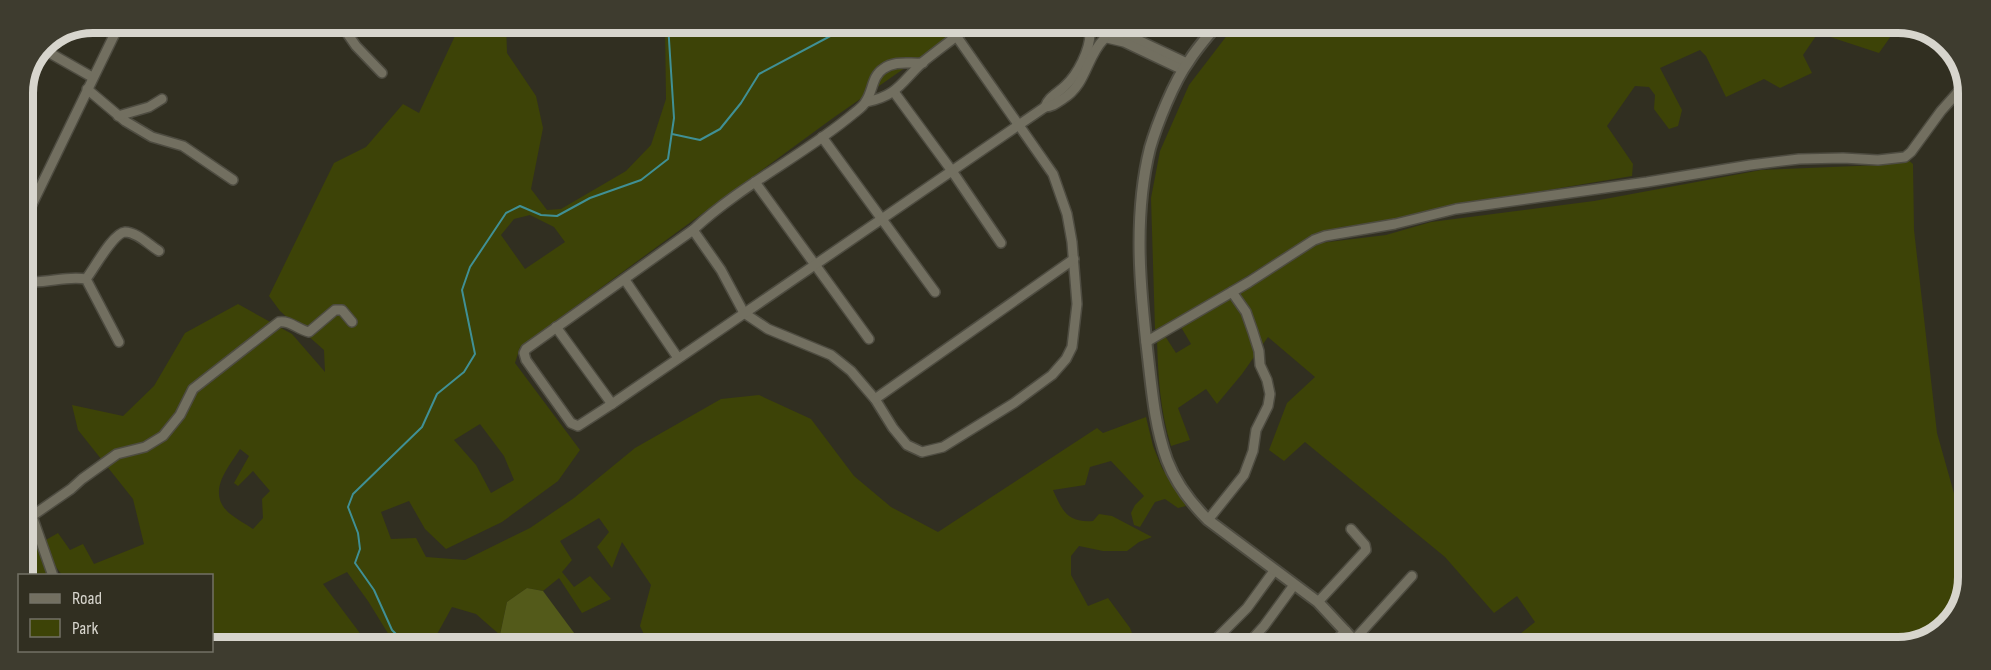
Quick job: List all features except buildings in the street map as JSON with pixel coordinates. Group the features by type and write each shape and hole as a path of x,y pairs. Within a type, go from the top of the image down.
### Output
{"street":[{"path":"33,202 115,33"},
{"path":"347,33 382,73"},
{"path":"866,102 894,92 923,63 962,33"},
{"path":"1082,70 1089,44 1088,33"},
{"path":"1092,33 1096,38 1124,42 1185,67"},
{"path":"923,63 891,64 881,70 875,78 866,102 855,113 755,182 625,280 526,349 524,353 526,360 569,421 578,426 612,404 1045,107 1047,101 1082,70 1097,48 1111,33"},
{"path":"1123,33 1185,67"},
{"path":"1211,33 1185,67 1157,127 1141,194 1141,251 1146,342 1161,440 1167,461 1184,494 1208,520 1318,602 1352,637"},
{"path":"693,230 721,270 744,313 768,329 831,355 851,371 907,445 922,452 943,447 1052,375 1066,359 1072,347 1077,304 1074,259 1067,214 1053,174 957,37"},
{"path":"49,53 93,77"},
{"path":"87,89 118,116 152,137 183,146 233,180"},
{"path":"894,92 1001,243"},
{"path":"1146,342 1232,292 1314,240 1325,236 1395,224 1456,209 1799,159 1878,160 1905,157 1958,92"},
{"path":"118,116 149,107 162,99"},
{"path":"822,137 936,292"},
{"path":"755,182 869,339"},
{"path":"86,279 111,242 121,233 127,232 134,235 159,251"},
{"path":"874,399 1074,259"},
{"path":"33,283 68,278 86,279"},
{"path":"86,279 119,342"},
{"path":"625,280 678,358"},
{"path":"1208,520 1244,475 1253,451 1256,430 1268,406 1270,394 1246,312 1232,292"},
{"path":"33,515 117,454 145,447 163,436 180,415 193,388 279,322 288,322 301,331 309,332 335,310 342,310 352,322"},
{"path":"556,327 612,404"},
{"path":"33,519 52,574"},
{"path":"1318,602 1366,550 1351,529"},
{"path":"1218,637 1247,608 1274,571"},
{"path":"1362,637 1413,576"},
{"path":"1254,637 1294,585"},
{"path":"1339,637 1346,631"}],"green space":[{"path":"456,33 506,33 507,53 536,96 543,128 531,189 547,210 561,209 626,171 651,145 666,99 665,33 955,33 833,118 520,347 515,363 580,450 558,481 502,522 446,549 425,529 409,501 381,512 391,539 416,538 426,557 465,560 530,528 574,498 635,448 721,399 759,395 811,419 854,476 891,507 938,532 1097,428 1103,433 1146,417 1153,446 1162,468 1186,506 1178,508 1165,499 1155,502 1140,527 1134,525 1131,513 1144,496 1111,461 1090,467 1085,485 1053,490 1063,510 1072,518 1093,521 1099,514 1112,516 1152,537 1139,542 1127,551 1103,551 1079,546 1071,556 1071,575 1088,606 1108,598 1130,628 1134,637 645,637 640,626 651,585 622,542 612,568 597,547 609,532 599,518 560,541 572,560 562,572 574,587 590,576 611,599 582,613 559,578 543,591 527,588 507,602 500,635 476,614 452,607 435,637 391,637 347,572 323,584 362,637 213,637 213,574 61,574 44,541 58,533 70,550 83,544 94,564 144,544 133,499 78,430 72,405 123,416 154,386 185,333 238,304 292,334 325,372 324,350 280,311 269,296 334,163 366,147 403,104 419,113","holes":["530,215 554,227 565,242 525,269 501,235 514,219","480,424 504,456 514,480 491,493 476,465 454,440","240,449 249,456 234,483 238,486 253,471 270,491 262,499 263,518 253,529 229,513 219,497 221,480"]},
{"path":"1229,33 1818,33 1803,55 1812,73 1780,88 1764,79 1726,97 1706,56 1700,50 1660,68 1682,110 1678,126 1669,129 1654,109 1655,95 1649,87 1635,86 1607,126 1633,164 1632,176 1469,203 1383,223 1341,227 1309,238 1161,329 1155,329 1151,198 1160,151 1189,85"},
{"path":"1818,33 1893,33 1879,53"},
{"path":"1907,159 1913,164 1914,230 1937,433 1958,505 1956,592 1943,616 1934,625 1917,634 1898,637 1516,637 1535,622 1517,596 1494,613 1445,557 1305,442 1284,461 1269,450 1287,403 1315,377 1268,337 1217,404 1206,389 1178,408 1190,440 1171,446 1160,393 1157,339 1165,336 1176,353 1191,344 1181,327 1320,243 1386,235 1431,222 1594,201 1761,170 1880,165"},
{"path":"33,534 53,574 33,574"},
{"path":"527,588 543,591 577,637 502,637 500,635 507,602"}],"waterway":[{"path":"399,637 392,630 374,590 355,563 360,549 358,533 348,507 353,494 422,427 437,394 464,372 475,354 462,290 470,267 506,213 520,206 541,215 557,216 590,198 641,180 668,159 674,118 669,33"},
{"path":"672,134 700,140 720,129 741,103 759,74 836,33"}]}
